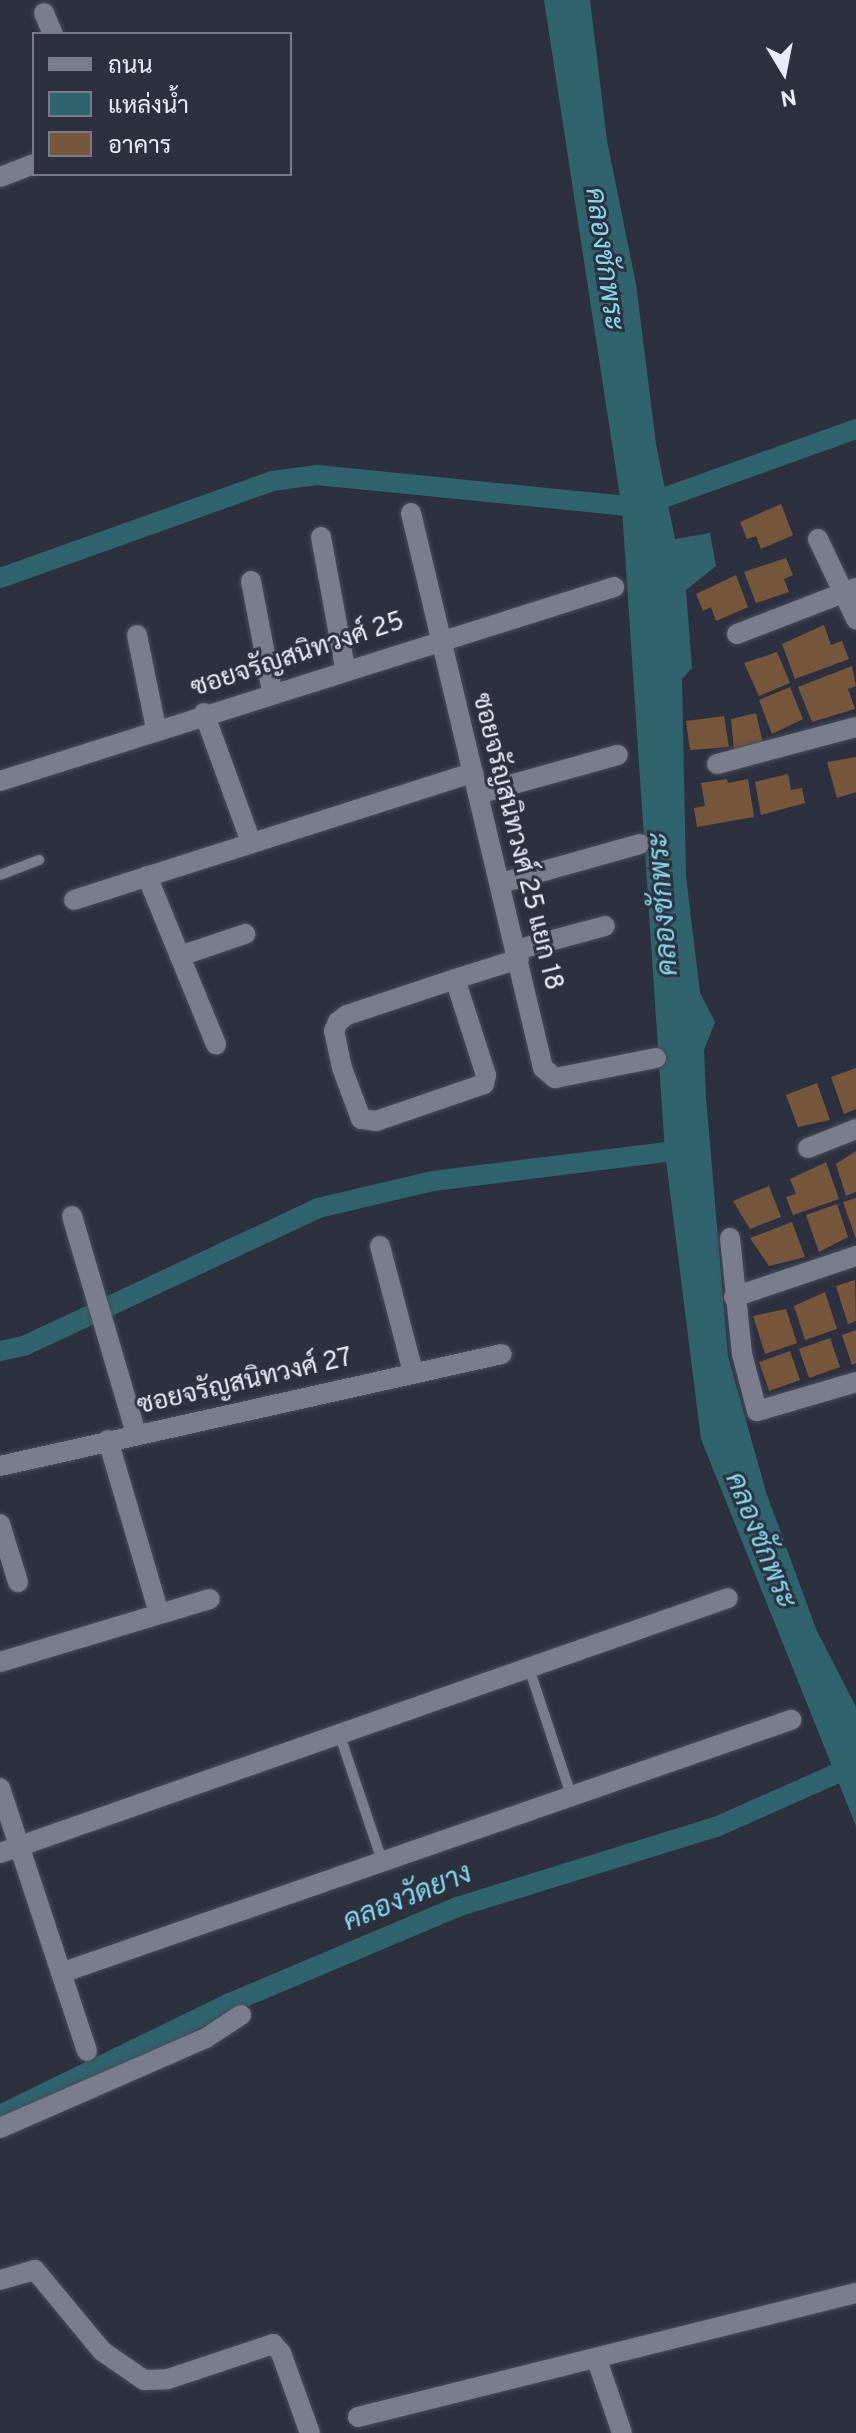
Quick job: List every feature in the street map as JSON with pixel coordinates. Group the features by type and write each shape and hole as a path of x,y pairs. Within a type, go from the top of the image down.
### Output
{"street":[{"path":"44,13 52,32"},
{"path":"0,177 32,165"},
{"name":"ซอยจรัญสนิทวงศ์ 25 แยก 18","path":"411,513 437,639 548,1076 656,1058"},
{"path":"321,537 345,668"},
{"path":"818,539 850,590 856,619"},
{"path":"251,581 272,691"},
{"name":"ซอยจรัญสนิทวงศ์ 25","path":"0,781 272,691 614,587"},
{"path":"737,634 850,590"},
{"path":"137,635 156,728"},
{"path":"204,713 251,842"},
{"path":"717,764 856,727"},
{"path":"478,794 618,755"},
{"path":"74,900 473,773"},
{"path":"501,883 640,844"},
{"path":"147,876 216,1044"},
{"path":"455,979 486,1075 484,1084 376,1121 361,1119 342,1068 334,1031 338,1022 518,955 605,926"},
{"path":"180,956 245,934"},
{"path":"808,1148 856,1129"},
{"path":"72,1216 136,1434"},
{"path":"730,1238 742,1354 757,1411 856,1382"},
{"path":"380,1246 413,1372"},
{"path":"734,1297 856,1256"},
{"name":"ซอยจรัญสนิทวงศ์ 27","path":"0,1466 502,1354"},
{"path":"108,1440 159,1613"},
{"path":"0,1524 18,1582"},
{"path":"10,1850 728,1598"},
{"path":"0,1662 210,1599"},
{"path":"61,1973 791,1720"},
{"path":"0,1788 10,1850 61,1973 87,2051"},
{"path":"0,2128 206,2038 241,2015"},
{"path":"0,2280 35,2270 102,2351 144,2380 168,2379 273,2344 281,2353 310,2433"},
{"path":"358,2417 597,2360 856,2293"},
{"path":"597,2360 622,2433"}],"lane":[{"path":"0,875 39,860"},
{"path":"529,1668 572,1798"},
{"path":"339,1733 382,1861"}],"water":[{"name":"คลองชักพระ","path":"544,0 590,0 607,141 636,284 656,444 675,539 710,533 716,566 686,590 692,668 682,679 686,876 700,993 715,1022 704,1050 728,1356 766,1492 816,1629 856,1707 856,1826 701,1439 665,1152 622,509"}],"building":[{"path":"781,504 793,535 761,549 756,536 747,539 740,522"},
{"path":"786,558 793,575 784,579 789,592 756,603 744,572"},
{"path":"736,575 748,607 716,621 711,607 703,611 696,594"},
{"path":"824,625 831,645 842,641 849,659 795,679 782,644"},
{"path":"777,652 790,683 759,696 744,663"},
{"path":"852,666 856,686 848,689 855,709 812,722 798,687"},
{"path":"790,687 803,719 772,734 759,700"},
{"path":"756,713 763,743 734,751 731,719"},
{"path":"724,716 729,747 690,750 686,721"},
{"path":"856,757 856,792 837,798 827,762"},
{"path":"788,774 791,790 802,788 805,803 761,815 755,782"},
{"path":"727,779 728,783 748,779 754,817 697,827 694,808 705,806 701,783"},
{"path":"856,1068 856,1109 844,1114 831,1077"},
{"path":"817,1083 830,1120 798,1127 786,1095"},
{"path":"856,1151 856,1192 846,1196 836,1164"},
{"path":"826,1162 839,1199 793,1215 786,1197 796,1194 790,1179"},
{"path":"769,1186 781,1217 750,1229 733,1201"},
{"path":"856,1198 856,1239 843,1202"},
{"path":"837,1204 848,1237 819,1252 806,1215"},
{"path":"792,1222 805,1257 769,1266 750,1238"},
{"path":"855,1280 856,1321 848,1324 836,1286"},
{"path":"825,1292 837,1329 805,1340 794,1306"},
{"path":"786,1309 797,1343 765,1354 753,1316"},
{"path":"856,1330 856,1363 852,1365 842,1335"},
{"path":"830,1338 840,1367 809,1378 799,1349"},
{"path":"790,1351 800,1380 769,1391 759,1362"}],"waterway":[{"path":"0,578 272,481 317,475 638,507 856,429"},
{"path":"0,1351 24,1346 318,1208 433,1181 681,1150"},
{"name":"คลองวัดยาง","path":"0,2115 230,2003 457,1907 716,1827 849,1768"}]}
